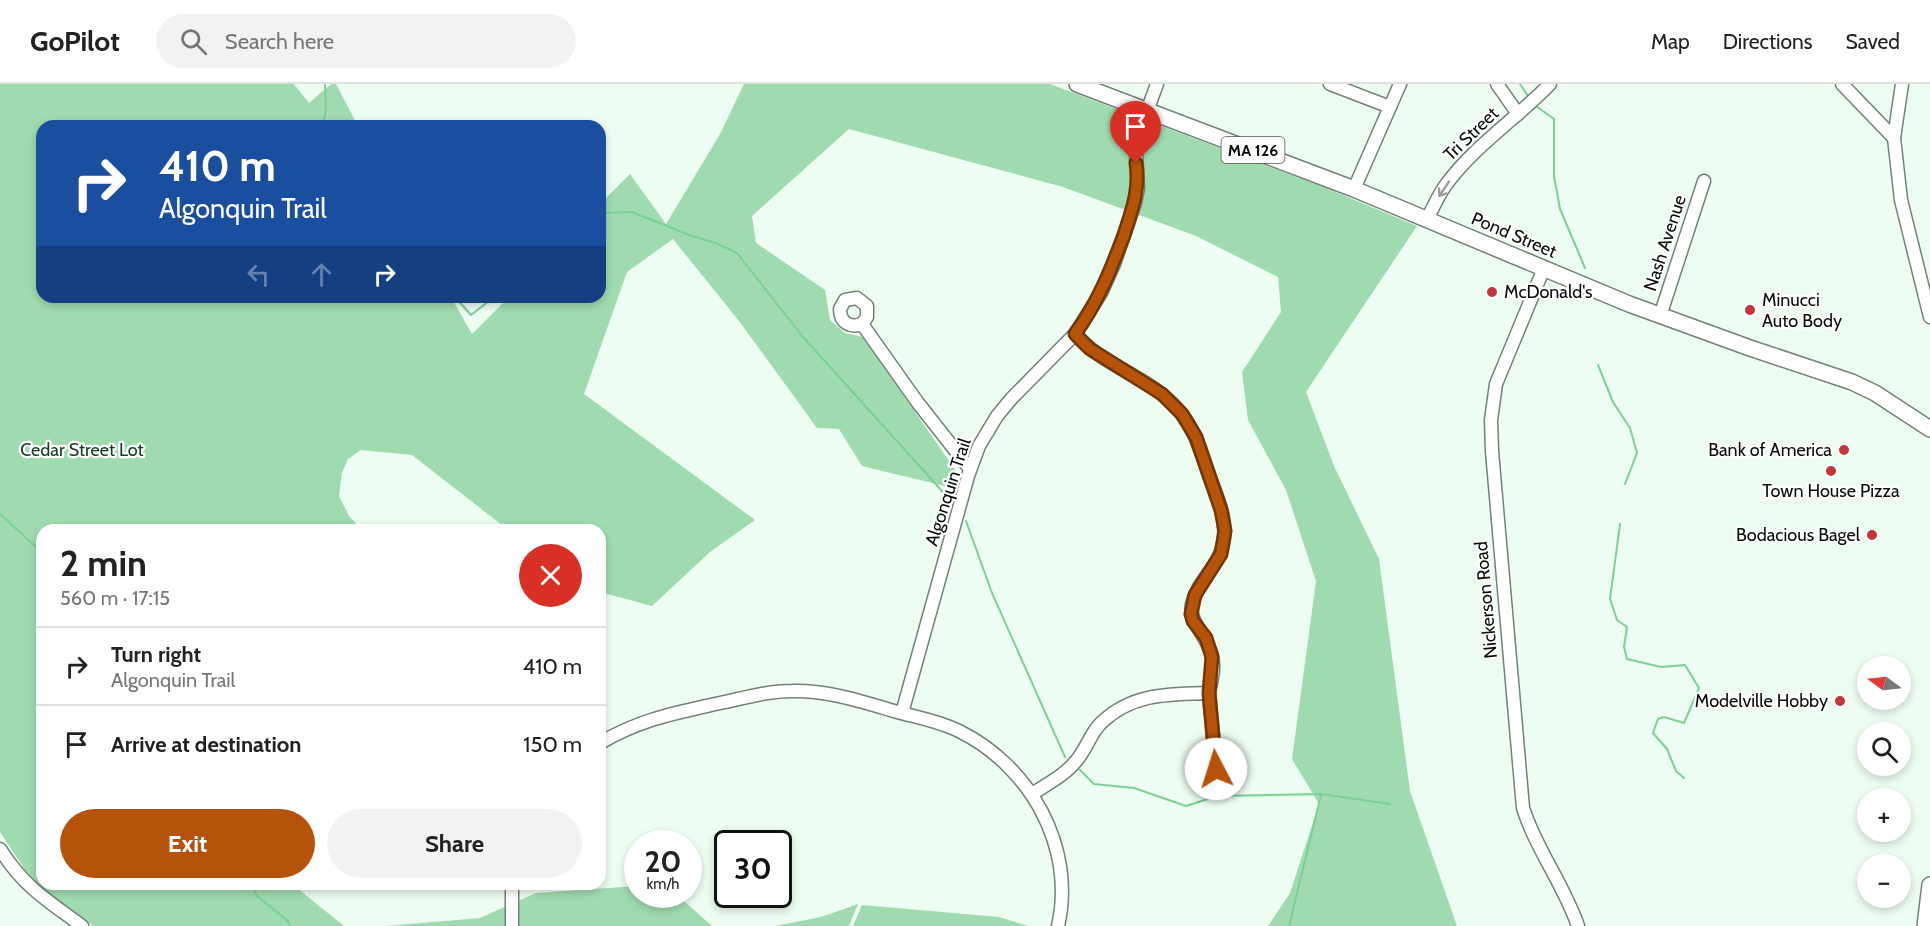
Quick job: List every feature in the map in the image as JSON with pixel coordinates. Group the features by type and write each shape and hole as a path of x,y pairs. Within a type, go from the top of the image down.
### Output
{"main road":[{"name":"Pond Street","path":"1077,84 1101,88 1147,110 1354,189 1660,316 1852,382 1875,393 1930,429"},
{"path":"1925,926 1930,885"}],"street":[{"name":"Algonquin Trail","path":"902,713 970,469 979,446 996,416 1075,334 1095,305 1108,278 1135,203 1138,188 1136,153 1138,136 1157,84"},
{"path":"1330,84 1389,107"},
{"path":"1354,189 1400,84"},
{"path":"1497,84 1518,114"},
{"name":"Tri Street","path":"1427,219 1439,196 1474,153 1550,84"},
{"path":"1842,84 1894,138"},
{"path":"1902,84 1894,138 1901,200 1930,317"},
{"name":"Nash Avenue","path":"1660,316 1704,181"},
{"name":"Nickerson Road","path":"1544,268 1496,384 1491,420 1492,451 1522,801 1528,823 1557,878 1578,926"},
{"path":"862,324 918,403 970,469"},
{"path":"1075,334 1090,349 1162,394 1182,414 1196,437 1221,510 1225,531 1221,554 1195,595 1192,604 1193,621 1206,638 1212,657 1209,693 1216,769"},
{"path":"606,740 662,715 749,696 792,691 854,699 957,729 991,749 1007,764 1032,794 1052,833 1059,860 1062,897 1058,926"},
{"path":"1032,794 1076,762 1095,730 1115,712 1156,695 1209,693"},
{"path":"0,849 21,879 42,898 82,926"},
{"path":"512,890 512,926"}],"green space":[{"name":"Cedar Street Lot","path":"0,84 294,84 309,103 331,84 336,84 355,120 36,120 36,303 454,303 472,334 503,303 606,303 606,198 630,174 666,224 720,134 744,84 1050,84 1326,188 1417,226 1306,392 1334,466 1379,559 1410,791 1457,926 1268,926 1290,893 1319,804 1292,759 1316,581 1286,490 1248,420 1242,372 1281,312 1278,277 1196,236 1063,187 849,129 752,216 756,243 825,290 830,320 845,333 863,337 956,471 953,488 862,466 839,429 817,428 739,321 673,239 627,272 584,394 755,520 710,552 652,606 606,594 606,524 501,524 412,455 361,450 348,459 342,473 339,496 349,516 356,524 36,524 36,881 25,870 0,832"},
{"path":"624,887 624,908 692,908 712,926 386,926 480,918 536,893 606,890 606,888"},
{"path":"45,890 299,890 344,926 93,926 55,900"},
{"path":"858,904 849,926 775,926 821,917"},
{"path":"862,905 999,917 1028,926 853,926"}],"waterway":[{"path":"324,120 325,84"},
{"path":"1520,84 1530,99"},
{"path":"1536,106 1554,119 1554,176 1560,209 1585,268"},
{"path":"606,213 632,212 737,253 803,337 951,501"},
{"path":"460,303 471,315 486,303"},
{"path":"1598,365 1613,402 1630,428 1637,453 1625,484"},
{"path":"0,514 36,547"},
{"path":"966,521 992,593 1065,757"},
{"path":"1620,524 1610,599 1617,620 1627,627 1624,647 1627,659 1661,667 1685,665 1699,688 1684,723 1664,717 1658,719 1653,733 1667,749 1676,771 1684,778"},
{"path":"1080,770 1094,784 1134,788 1186,806 1217,796 1321,794 1390,804"},
{"path":"1289,926 1321,795"},
{"path":"254,890 257,896 288,921 290,926"}],"place":[{"name":"McDonald's","path":"1492,292"},
{"name":"Minucci Auto Body","path":"1750,310"},
{"name":"Bank of America","path":"1844,450"},
{"name":"Town House Pizza","path":"1831,471"},
{"name":"Bodacious Bagel","path":"1872,535"},
{"name":"Modelville Hobby","path":"1840,701"}],"route":[{"path":"1136,163 1138,188 1128,224 1108,278 1095,305 1075,334 1090,349 1162,394 1182,414 1196,437 1221,510 1225,531 1221,554 1195,595 1191,614 1193,621 1206,638 1212,657 1209,693 1216,769"}]}
